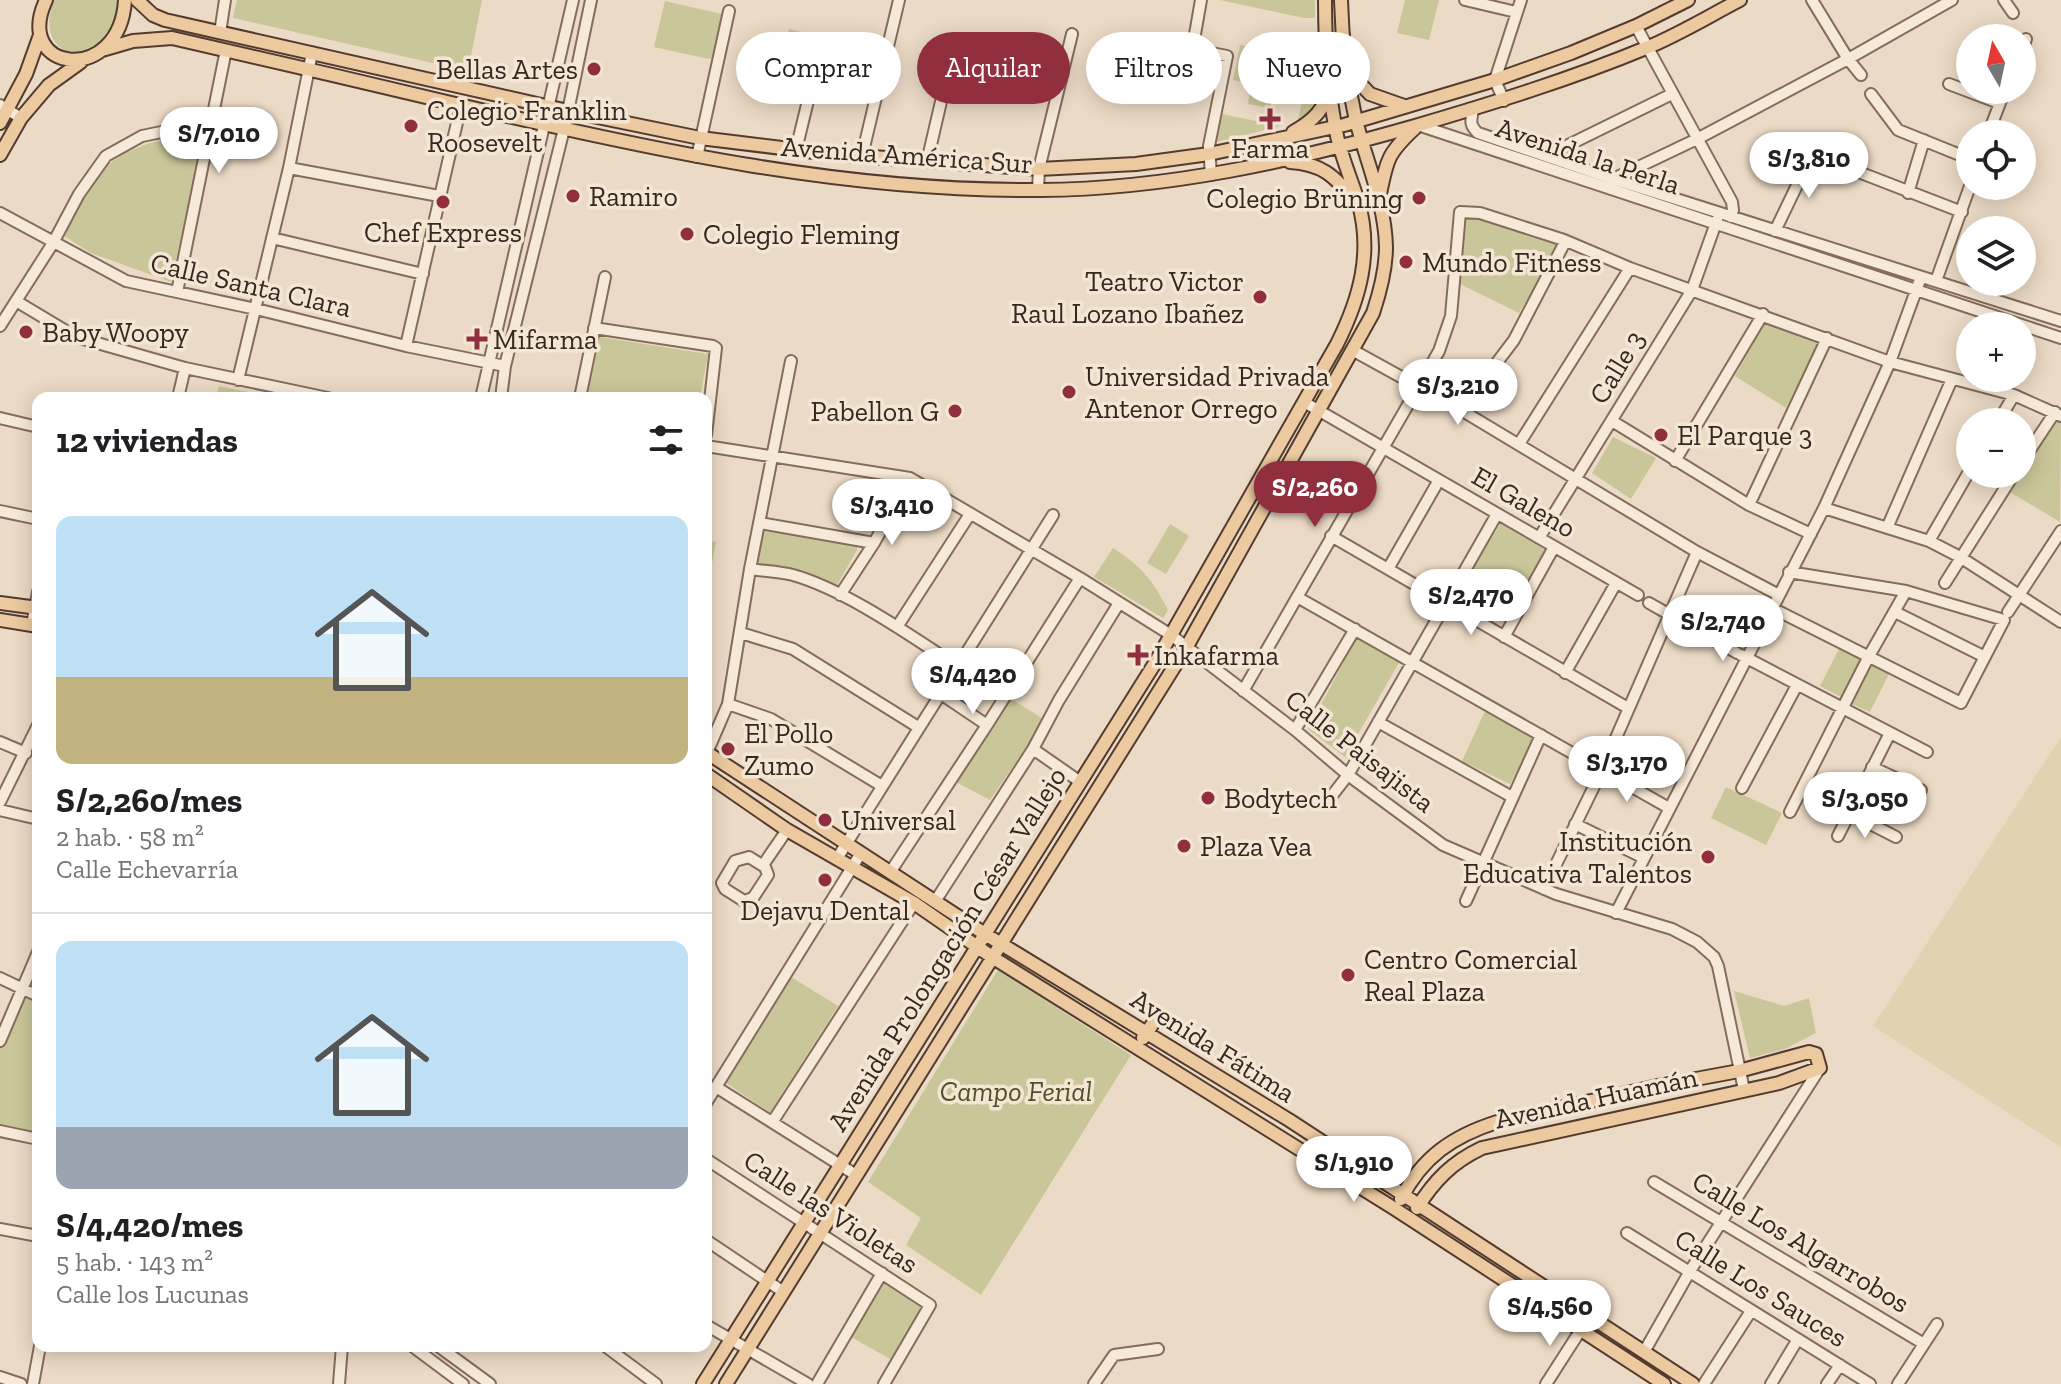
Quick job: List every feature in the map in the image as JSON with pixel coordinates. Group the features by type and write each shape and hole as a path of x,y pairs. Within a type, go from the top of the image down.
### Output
{"main road":[{"path":"2,114 26,74 40,35 46,0"},
{"path":"102,50 114,35 125,0"},
{"name":"Avenida América Sur","path":"137,0 153,15 165,20 700,138 927,162 1039,169 1136,164 1209,154 1356,121 1495,80 1636,26 1688,0"},
{"name":"Avenida Prolongación César Vallejo","path":"1325,0 1327,32"},
{"name":"Avenida Prolongación César Vallejo","path":"1341,0 1343,32"},
{"name":"Avenida América Sur","path":"0,155 20,122 49,85 85,59 102,50 143,39 172,38 545,125 770,169 943,188 1104,188 1211,175 1275,162 1362,142 1504,101 1648,47 1740,0"},
{"path":"40,35 52,53 62,60 73,62 85,59"},
{"path":"1370,94 1408,107"},
{"path":"1277,141 1310,122 1325,104"},
{"name":"Avenida Prolongación César Vallejo","path":"703,1384 1155,663 1337,344 1357,298 1366,258 1359,204 1340,147 1333,104"},
{"name":"Avenida Prolongación César Vallejo","path":"726,1384 1186,648 1373,313 1382,283 1386,250 1380,197 1352,104"},
{"path":"1275,162 1318,166 1336,178 1359,204 1380,197 1386,164 1394,148 1418,125"},
{"path":"0,603 32,607"},
{"path":"0,620 32,625"},
{"path":"1152,702 1144,691 1156,670 1155,663"},
{"path":"1122,714 1134,715 1137,726"},
{"name":"Avenida Fátima","path":"712,756 985,934 1289,1120 1693,1384"},
{"name":"Avenida Fátima","path":"712,778 787,830 914,903 992,957 1279,1135 1664,1384"},
{"path":"1014,888 1015,894 1022,899 1029,898"},
{"path":"1137,1047 1156,1019"},
{"name":"Avenida Huamán","path":"1395,1209 1415,1174 1452,1140 1472,1130 1658,1086 1739,1071 1813,1052 1816,1054 1820,1068 1779,1083 1491,1145 1463,1157 1445,1171 1409,1219"},
{"path":"1279,1135 1289,1120"},
{"path":"1487,1269 1496,1256"}],"street":[{"path":"220,33 225,0"},
{"path":"482,392 573,0"},
{"path":"502,392 505,366 564,129 591,0"},
{"path":"862,156 899,0"},
{"path":"1201,0 1194,40 1196,50 1227,56 1209,154 1211,175"},
{"path":"1465,0 1516,12"},
{"path":"1504,101 1495,80 1521,0"},
{"path":"1812,0 1861,75"},
{"path":"1599,184 1697,139 1952,0"},
{"path":"2004,0 2013,13"},
{"path":"697,157 729,11"},
{"path":"1636,26 1732,202 1731,217"},
{"path":"1038,190 1039,169 1072,34"},
{"path":"177,292 226,50"},
{"path":"238,380 289,168 312,53"},
{"path":"1949,84 1956,87"},
{"path":"1546,156 1672,94"},
{"path":"1871,94 1898,130 1956,153"},
{"path":"796,150 807,104"},
{"path":"927,162 940,104"},
{"path":"406,346 461,105"},
{"name":"Avenida la Perla","path":"1473,110 1470,121 1478,133 2061,338"},
{"path":"2,114 20,122"},
{"name":"Avenida la Perla","path":"1418,125 1599,184 1718,219 1731,217 2061,321"},
{"path":"0,326 53,243 79,194 106,156 142,136 176,129 210,135"},
{"path":"1908,193 1924,140"},
{"path":"1775,231 1812,154 1962,212"},
{"path":"289,168 439,196"},
{"path":"1936,281 1966,200"},
{"path":"1243,691 1439,351 1451,316 1460,212 1480,213 1890,362 2014,395 2058,414 2036,443"},
{"name":"Calle Santa Clara","path":"0,213 126,281 505,366"},
{"name":"Calle 3","path":"1539,538 1692,290 1718,219"},
{"path":"272,238 423,274"},
{"path":"1461,410 1514,340 1565,242"},
{"path":"1519,444 1630,268"},
{"path":"581,392 605,277"},
{"path":"1616,913 1741,655 1772,608 1824,508 1890,362 1921,277"},
{"path":"16,301 76,337 185,368 298,392"},
{"path":"1675,461 1763,314"},
{"path":"594,328 713,346 716,348 711,392"},
{"path":"1749,505 1827,338"},
{"path":"1354,351 1461,410 1697,552 1779,595"},
{"path":"712,741 728,704 750,569 791,361"},
{"path":"179,392 185,368"},
{"path":"1887,528 1952,379"},
{"path":"2006,408 2014,395"},
{"name":"El Galeno","path":"1304,402 1638,595"},
{"path":"0,418 32,426"},
{"path":"1612,421 1749,505 1811,534"},
{"path":"712,447 910,478 874,543 840,595"},
{"name":"Calle Paisajista","path":"910,478 1171,635 1295,730 1348,775 1443,845 1544,889 1672,929 1697,942 1714,957 1744,1090"},
{"path":"1388,569 1439,480"},
{"path":"1929,541 1960,488"},
{"path":"1945,583 2005,488"},
{"path":"1824,508 1929,541 1960,557 2061,622"},
{"path":"0,511 32,518"},
{"path":"897,627 970,514"},
{"path":"1327,802 1348,775 1497,514"},
{"path":"838,857 1053,515"},
{"path":"760,523 874,543"},
{"path":"2008,612 2061,531"},
{"path":"1331,536 1628,708"},
{"path":"1504,637 1554,547"},
{"path":"1544,889 1602,770 1697,552"},
{"path":"750,569 794,575 840,595 957,666"},
{"path":"1772,608 1961,703 2004,620 1906,591 1789,572"},
{"path":"891,871 1080,578"},
{"path":"1565,673 1616,583"},
{"path":"1790,812 1869,656 1906,591"},
{"path":"1297,597 1669,808"},
{"path":"936,900 1033,749 1059,700 1119,603"},
{"path":"1649,603 1927,752"},
{"path":"1895,612 1985,657"},
{"path":"1295,730 1355,629"},
{"path":"741,633 793,649 918,727"},
{"path":"1742,788 1797,685"},
{"path":"941,694 987,725"},
{"path":"728,704 771,719 882,786"},
{"path":"1378,722 1512,797"},
{"path":"1838,836 1890,733"},
{"path":"1466,901 1541,735"},
{"path":"0,802 32,739"},
{"path":"0,742 26,753"},
{"path":"1033,749 1079,781"},
{"path":"1872,767 1921,790"},
{"path":"0,810 32,818"},
{"path":"1849,813 1896,837"},
{"path":"1575,824 1644,858"},
{"path":"763,865 787,830"},
{"path":"712,1093 861,853"},
{"path":"749,857 763,865 767,869 767,877 750,901 740,900 723,886 724,877 739,858 749,857"},
{"path":"773,1121 914,903"},
{"path":"0,1041 32,966"},
{"path":"0,978 32,993"},
{"path":"1644,1352 1690,1271 1820,1068"},
{"path":"716,1087 856,1175"},
{"path":"1515,1118 1520,1138"},
{"path":"0,1131 32,1138"},
{"name":"Calle las Violetas","path":"712,1163 930,1305 884,1384"},
{"name":"Calle Los Algarrobos","path":"1654,1182 1924,1344"},
{"path":"0,1229 32,1235"},
{"name":"Calle Los Sauces","path":"1627,1233 1870,1384"},
{"path":"712,1244 782,1291"},
{"path":"817,1384 882,1273"},
{"path":"1704,1384 1751,1311"},
{"path":"1546,1384 1589,1317"},
{"path":"1898,1384 1937,1324"},
{"path":"712,1329 808,1384"},
{"path":"1771,1384 1798,1339"},
{"path":"1094,1384 1114,1355 1158,1349"},
{"path":"33,1384 39,1352"},
{"path":"339,1384 342,1352"},
{"path":"420,1352 459,1381 464,1365"},
{"path":"446,1352 490,1384"},
{"path":"613,1352 656,1384"},
{"path":"1827,1384 1840,1365"},
{"path":"0,1377 21,1384"}],"shaded area":[{"path":"2061,737 2061,1147 1873,1026"}],"green space":[{"path":"54,0 122,0 116,21 104,39 92,48 79,52 67,51 57,44 51,34"},
{"path":"237,0 482,0 468,71 233,18"},
{"path":"1220,0 1315,0 1315,18 1304,18"},
{"path":"1405,0 1439,0 1429,40 1397,33"},
{"path":"665,1 726,15 715,56 709,59 654,47"},
{"path":"1238,55 1238,81 1233,80"},
{"path":"1248,104 1271,104 1270,108"},
{"path":"1301,104 1318,104 1315,110 1297,125"},
{"path":"1222,114 1281,126 1216,142"},
{"path":"169,139 190,139 202,143 171,282 91,253 64,236 82,195 102,170 132,150"},
{"path":"1478,216 1560,243 1519,313 1456,282 1462,221"},
{"path":"1765,322 1820,343 1786,408 1735,376"},
{"path":"600,337 708,354 701,392 588,392"},
{"path":"219,386 249,392 218,392"},
{"path":"2054,418 2061,422 2060,522 2008,491 2010,488 2036,488 2036,447"},
{"path":"1613,437 1656,458 1631,499 1592,473"},
{"path":"1501,523 1545,550 1509,625 1456,596"},
{"path":"1170,524 1189,536 1166,574 1147,563"},
{"path":"764,531 852,544 857,546 857,550 836,587 830,587 800,571 757,564"},
{"path":"712,541 716,542 712,563"},
{"path":"1113,548 1139,568 1157,590 1168,610 1163,618 1094,577"},
{"path":"1357,637 1400,661 1345,757 1308,729"},
{"path":"1840,647 1863,659 1843,698 1820,686"},
{"path":"1871,663 1890,672 1870,712 1850,703"},
{"path":"1008,697 1045,720 990,800 954,781"},
{"path":"1485,711 1535,738 1510,784 1462,761"},
{"path":"1726,787 1782,813 1766,845 1711,818"},
{"name":"Campo Ferial","path":"998,970 1131,1055 981,1295 906,1245 921,1218 868,1182"},
{"path":"788,975 838,1006 770,1113 722,1080"},
{"path":"1734,991 1784,1006 1809,998 1816,1033 1785,1049 1750,1058"},
{"path":"23,995 32,999 32,1134 0,1127 0,1049"},
{"path":"883,1282 922,1306 892,1360 851,1337"}],"place":[{"name":"Bellas Artes","path":"594,69"},
{"name":"Farma","path":"1270,119"},
{"name":"Colegio Franklin Roosevelt","path":"411,126"},
{"name":"Ramiro","path":"573,196"},
{"name":"Colegio Brüning","path":"1419,198"},
{"name":"Chef Express","path":"443,202"},
{"name":"Colegio Fleming","path":"687,234"},
{"name":"Mundo Fitness","path":"1406,262"},
{"name":"Teatro Victor Raul Lozano Ibañez","path":"1260,297"},
{"name":"Baby Woopy","path":"26,332"},
{"name":"Mifarma","path":"477,339"},
{"name":"Universidad Privada Antenor Orrego","path":"1069,392"},
{"name":"Pabellon G","path":"955,411"},
{"name":"El Parque 3","path":"1661,435"},
{"name":"Inkafarma","path":"1138,655"},
{"name":"El Pollo Zumo","path":"728,749"},
{"name":"Bodytech","path":"1208,798"},
{"name":"Universal","path":"825,820"},
{"name":"Plaza Vea","path":"1184,846"},
{"name":"Institución Educativa Talentos","path":"1708,857"},
{"name":"Dejavu Dental","path":"825,880"},
{"name":"Centro Comercial Real Plaza","path":"1348,975"}]}
